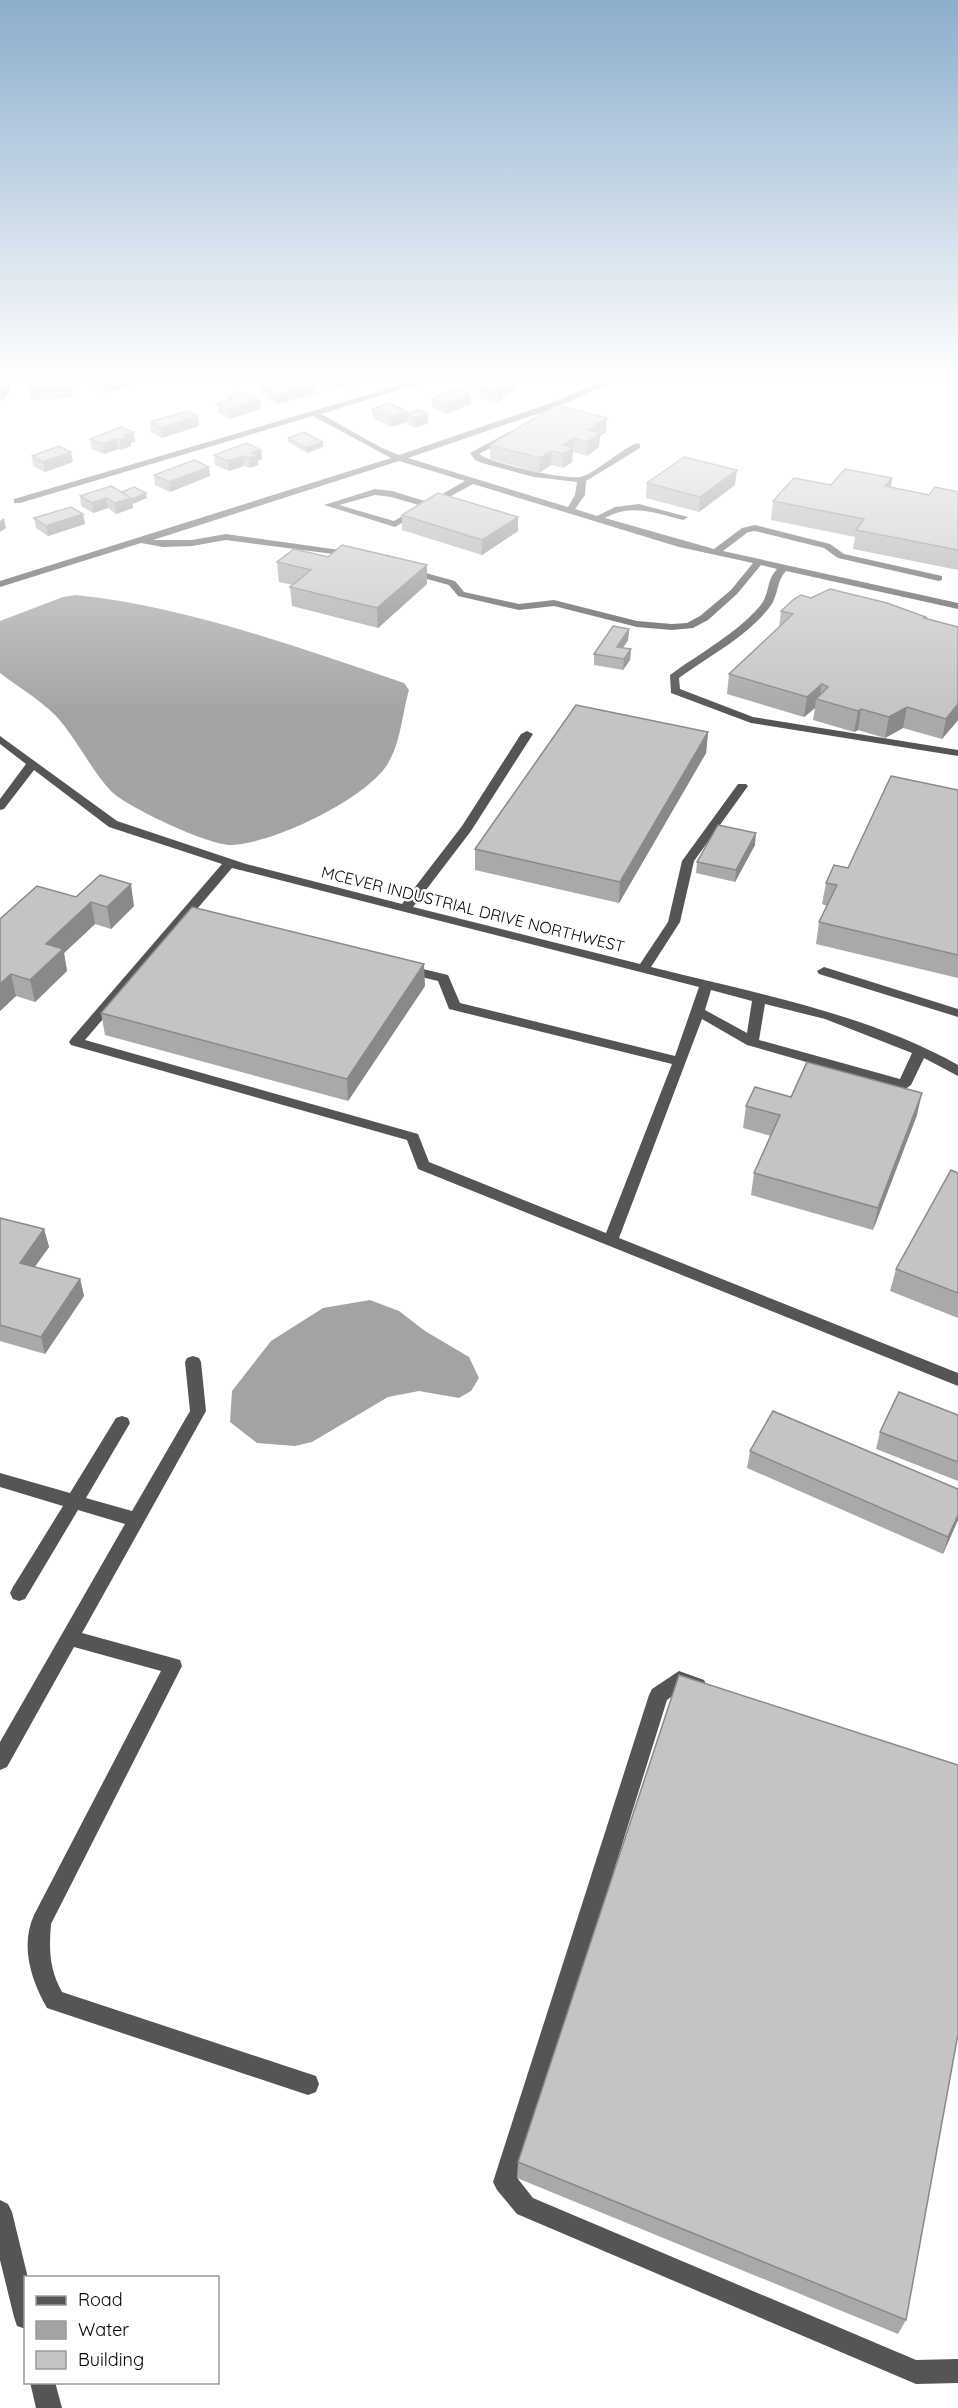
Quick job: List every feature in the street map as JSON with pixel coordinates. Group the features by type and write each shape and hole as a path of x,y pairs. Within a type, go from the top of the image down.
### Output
{"street":[{"path":"17,501 53,490"},
{"path":"0,584 296,490"},
{"path":"429,505 392,494 375,492 329,505 395,524 455,490"},
{"path":"501,490 715,553 958,606"},
{"path":"569,512 581,490"},
{"path":"444,497 454,500"},
{"path":"596,520 607,512 631,505 683,517"},
{"path":"715,553 745,530 755,528 827,546 841,556 939,578"},
{"path":"137,540 163,544 192,543 226,537 363,558"},
{"path":"397,567 452,583 461,594 519,608 554,603 637,624 672,627 689,626 704,618 734,592 759,563"},
{"path":"783,568 774,577 773,593 767,604 752,620 674,677 675,691 751,720 958,753"},
{"path":"819,589 830,578"},
{"path":"405,909 467,828 527,734"},
{"name":"MCEVER INDUSTRIAL DRIVE NORTHWEST","path":"0,739 114,824 230,863 829,1017 920,1051 958,1071"},
{"path":"0,807 33,763"},
{"path":"643,969 674,922 688,861 742,786"},
{"path":"230,863 190,917 76,1042 413,1137 423,1165 958,1380"},
{"path":"398,967 442,978 454,1006 678,1061"},
{"path":"824,970 958,1013"},
{"path":"611,1240 706,985"},
{"path":"752,1042 759,999"},
{"path":"698,1011 752,1042 904,1085 920,1051"},
{"path":"0,1761 198,1411 193,1362"},
{"path":"19,1593 122,1423"},
{"path":"0,1480 136,1520"},
{"path":"69,1638 173,1666 41,1922 37,1958 43,1982 55,2000 308,2084"},
{"path":"712,1691 679,1680 659,1695 505,2182 525,2206 916,2372 958,2371"},
{"path":"0,2212 24,2309"},
{"path":"43,2384 49,2408"}],"water":[{"path":"76,595 159,608 200,618 404,683 409,690 392,756 387,765 359,792 317,817 271,837 232,845 221,844 189,833 152,816 112,792 55,715 0,673 0,621 63,597"},
{"path":"370,1300 399,1311 425,1331 469,1357 479,1378 471,1391 459,1398 419,1391 388,1397 312,1442 295,1446 257,1443 230,1422 232,1391 271,1341 323,1308"}],"building":[{"path":"97,490 119,490 132,498 115,503 106,498 92,503 80,496"},
{"path":"141,490 146,493 132,499 122,492"},
{"path":"675,490 709,490 700,497"},
{"path":"783,490 906,490 929,495 932,490 958,492 958,550 856,530 864,519 773,501"},
{"path":"438,493 518,517 482,540 402,515"},
{"path":"71,507 83,514 46,526 34,518"},
{"path":"342,545 427,565 377,608 290,587 311,570 277,562 294,549 328,557"},
{"path":"830,589 887,603 926,617 924,618 958,627 958,704 946,719 907,707 889,717 861,709 858,711 816,699 828,687 822,684 807,697 729,674 793,614 781,611 794,599 801,595 811,598"},
{"path":"613,626 629,629 617,647 631,649 624,659 594,654"},
{"path":"576,705 708,732 620,882 475,849"},
{"path":"891,776 958,790 958,955 819,922 837,885 826,883 834,865 848,868"},
{"path":"718,825 756,833 736,870 697,862"},
{"path":"100,875 131,884 107,907 91,902 46,944 63,949 30,980 11,974 0,984 0,919 37,886 76,897"},
{"path":"192,907 424,964 347,1079 101,1013"},
{"path":"807,1062 922,1093 878,1208 754,1173 780,1115 746,1106 755,1087 791,1097"},
{"path":"951,1170 958,1173 958,1293 896,1269"},
{"path":"0,1218 44,1229 20,1263 80,1279 41,1337 0,1325"},
{"path":"899,1392 958,1415 958,1462 880,1432"},
{"path":"773,1411 958,1489 958,1515 948,1537 750,1451"},
{"path":"679,1675 958,1765 958,2034 906,2320 518,2162"}]}
